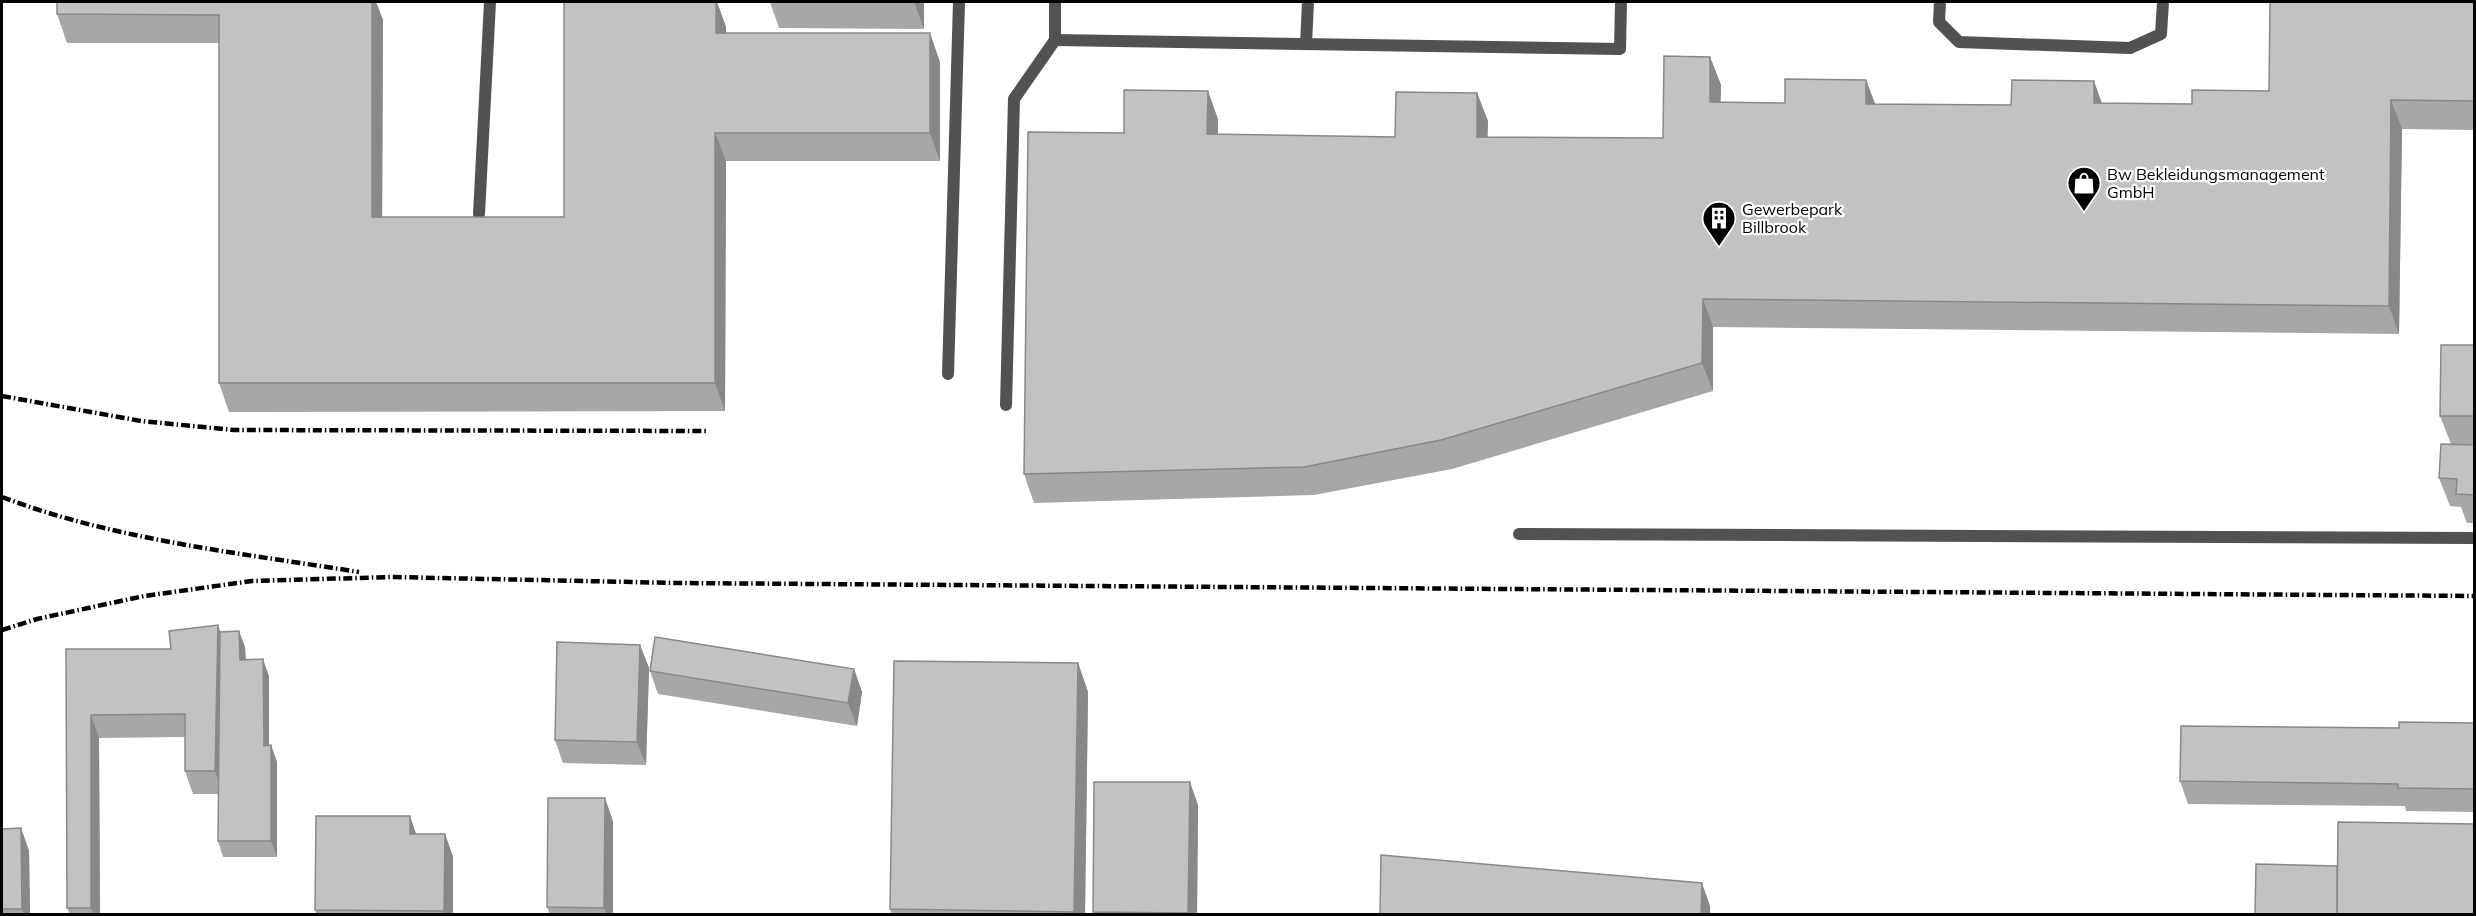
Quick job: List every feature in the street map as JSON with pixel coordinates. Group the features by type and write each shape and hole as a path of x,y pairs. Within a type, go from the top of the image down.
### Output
{"lane":[{"path":"479,214 490,2"},
{"path":"948,374 959,2"},
{"path":"1006,405 1014,99 1055,40 1054,2"},
{"path":"1306,44 1308,2"},
{"path":"1055,40 1620,49 1621,2"},
{"path":"1940,2 1940,22 1959,42 2130,48 2161,34 2163,2"},
{"path":"1519,534 2475,538"}],"building":[{"path":"57,2 372,2 372,217 564,217 564,2 716,2 716,33 930,33 930,133 715,133 715,383 219,383 219,15 57,14"},
{"name":"Gewerbepark Billbrook","path":"2270,2 2475,2 2475,101 2391,100 2389,306 1703,299 1702,363 1441,440 1304,467 1024,474 1028,132 1124,133 1124,90 1208,91 1207,134 1395,137 1396,92 1477,93 1477,137 1663,138 1664,56 1710,57 1710,102 1785,103 1785,79 1866,80 1866,104 2011,105 2012,80 2094,81 2094,103 2192,104 2192,90 2269,91"},
{"path":"2441,345 2475,345 2475,416 2440,416"},
{"path":"2441,444 2475,445 2475,495 2456,494 2457,479 2439,478"},
{"path":"218,625 215,771 185,771 185,714 91,715 91,908 67,908 66,649 171,649 169,631"},
{"path":"239,631 240,660 263,659 264,746 271,745 271,841 218,841 220,632"},
{"path":"655,637 854,669 848,703 650,671"},
{"path":"557,642 640,645 637,742 555,740"},
{"path":"894,661 1078,663 1074,912 890,909"},
{"path":"2399,722 2475,723 2475,789 2398,788 2398,784 2180,781 2181,726 2399,728"},
{"path":"1094,782 1190,782 1188,913 1093,912"},
{"path":"548,798 605,798 604,908 547,907"},
{"path":"316,816 410,816 410,834 445,834 444,911 315,910"},
{"path":"2338,822 2475,824 2474,915 2337,915"},
{"path":"21,828 22,909 2,909 2,829"},
{"path":"1381,855 1702,883 1701,915 1380,915"},
{"path":"2256,864 2337,866 2337,915 2255,915"}],"railway":[{"path":"2,396 141,421 234,430 707,431"},
{"path":"2,497 45,512 133,535 359,572"},
{"path":"2,630 37,619 144,596 252,581 392,577 679,583 2474,596"}],"place":[{"name":"Bw Bekleidungsmanagement GmbH","path":"2084,212"},
{"name":"Gewerbepark Billbrook","path":"1719,247"}]}
